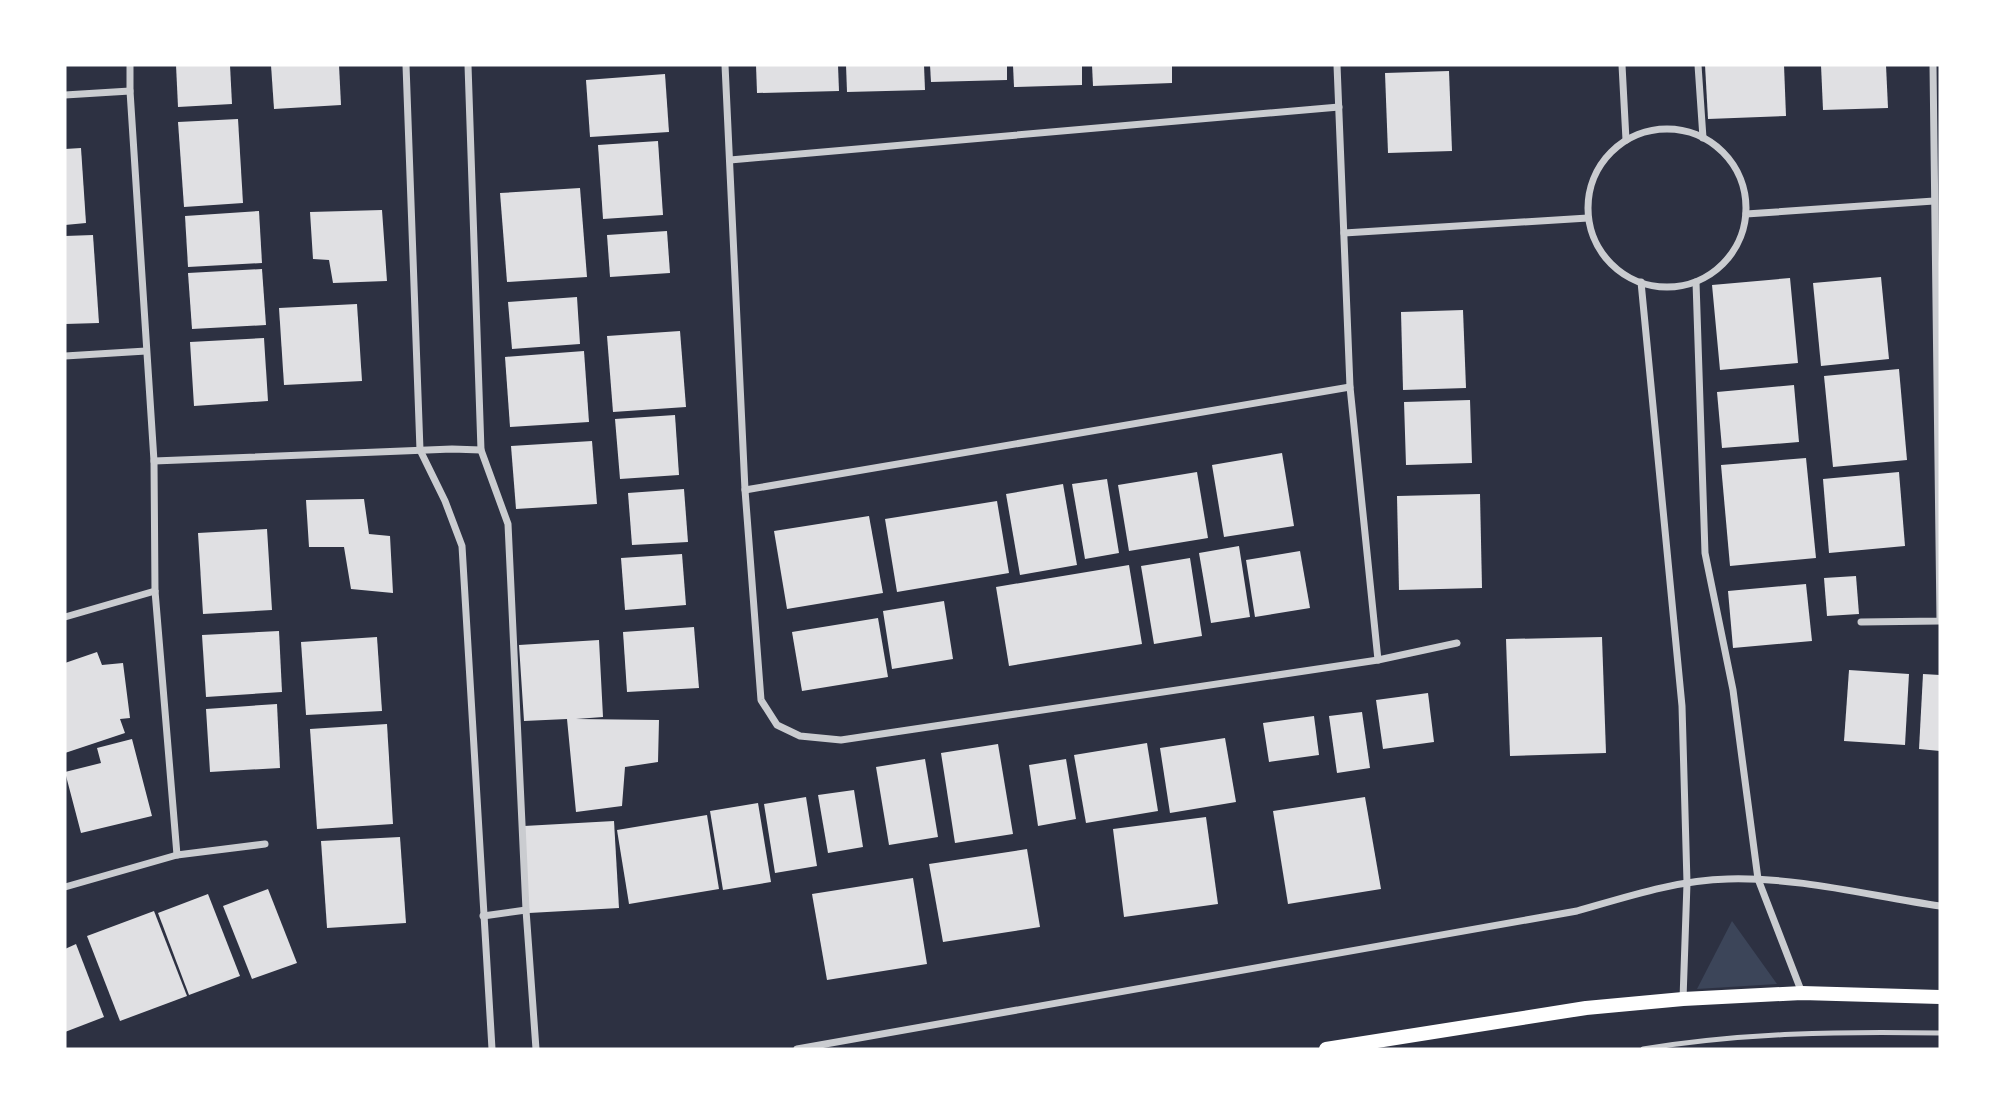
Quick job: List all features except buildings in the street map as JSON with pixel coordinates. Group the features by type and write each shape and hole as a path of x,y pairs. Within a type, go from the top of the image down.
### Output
{"main road":[{"path":"1326,1049 1586,1008 1683,999 1802,993 1940,997"}],"street":[{"path":"130,65 155,461 155,591 177,855"},
{"path":"406,65 420,450 445,501 462,546 492,1049"},
{"path":"468,65 481,450 508,524 526,910 536,1049"},
{"path":"725,65 745,490 761,700 777,725 800,736 841,740 1378,660 1457,643"},
{"path":"1337,65 1350,387 1378,660"},
{"path":"1622,65 1626,140"},
{"path":"1698,65 1703,138"},
{"path":"1861,622 1940,621 1939,355 1933,65"},
{"path":"65,95 130,91"},
{"path":"730,160 1339,107"},
{"path":"1678,130 1703,138 1721,151 1736,169 1744,190 1746,214 1741,235 1731,255 1715,271 1696,282 1659,286 1621,273 1605,258 1594,239 1588,218 1588,195 1595,173 1609,154 1626,140 1651,131 1678,130"},
{"path":"1746,214 1934,201"},
{"path":"1344,233 1588,218"},
{"path":"1641,282 1682,706 1688,883 1683,999"},
{"path":"1696,282 1705,553 1733,690 1758,879 1802,993"},
{"path":"65,356 146,351"},
{"path":"745,490 1350,387"},
{"path":"155,461 481,450"},
{"path":"65,617 155,591"},
{"path":"65,887 177,855 265,844"},
{"path":"797,1049 1577,911 1688,883 1758,879 1825,885 1940,906"},
{"path":"483,916 526,910"}],"lane":[{"path":"1643,1049 1696,1040 1853,1032 1940,1033"},
{"path":"1695,1049 1696,1040"}],"shaded area":[{"path":"1732,921 1777,984 1697,989"}]}
